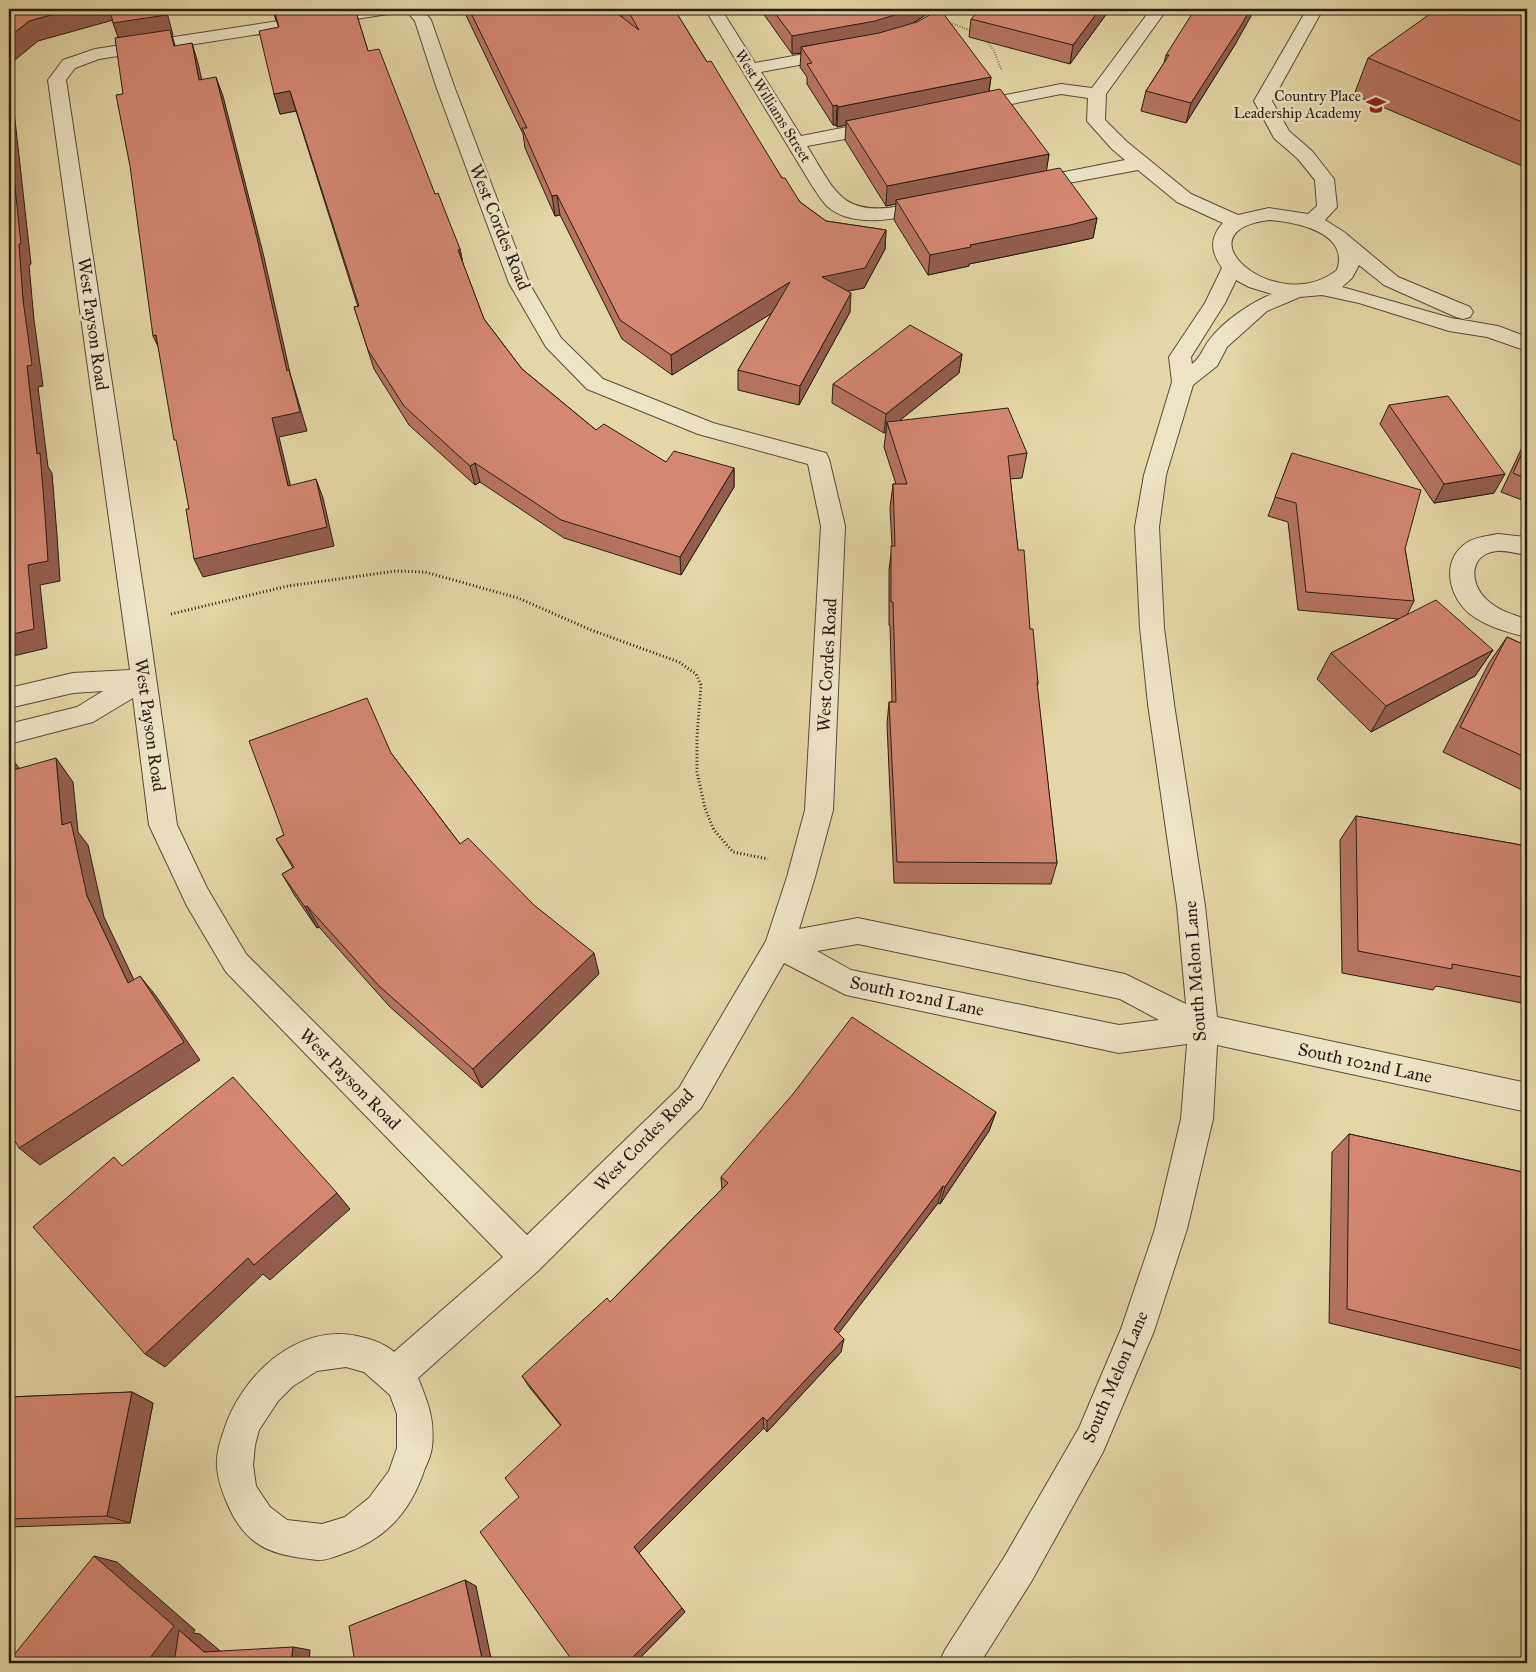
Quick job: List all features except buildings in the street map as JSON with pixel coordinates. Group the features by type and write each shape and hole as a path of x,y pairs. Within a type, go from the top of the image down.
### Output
{"street":[{"name":"West Payson Road","path":"388,9 95,54 69,64 57,80 164,825 197,898 236,963 527,1258"},
{"name":"West Cordes Road","path":"396,1374 527,1258 690,1098 779,945 820,810 833,526 818,459 706,429 595,384 553,342 519,283 445,86 423,20 413,9"},
{"name":"West Williams Street","path":"713,9 835,202 863,215 885,214 953,200"},
{"path":"1159,9 1097,94 1096,121 1119,145 1184,198 1237,222"},
{"path":"1307,220 1314,219 1327,208 1324,179 1305,155 1281,134 1263,101 1315,9"},
{"path":"750,68 858,50"},
{"path":"957,110 1061,89 1097,94"},
{"path":"796,143 900,122"},
{"path":"1011,188 1127,165 1142,164"},
{"path":"1296,291 1260,284 1232,267 1223,255 1221,242 1226,231 1237,222 1251,216 1269,214 1288,215 1307,220 1325,228 1391,282 1467,314 1492,331"},
{"path":"1183,382 1208,360 1218,343 1260,306 1296,291 1321,288 1336,282 1346,272 1350,261 1347,249 1338,238"},
{"name":"South Melon Lane","path":"958,1663 1018,1568 1090,1440 1137,1332 1171,1230 1197,1119 1202,1028 1191,906 1161,704 1152,628 1148,572 1148,527 1154,475 1183,382 1180,357 1215,303 1232,267"},
{"path":"1321,288 1364,298 1449,324 1492,331 1527,344"},
{"path":"1527,546 1498,542 1481,546 1468,553 1461,564 1460,577 1465,592 1476,606 1493,618 1513,626 1527,628"},
{"path":"9,698 72,683 144,679"},
{"path":"9,734 84,715 144,679"},
{"name":"South 102nd Lane","path":"779,945 858,931 1125,987 1202,1028 1527,1098"},
{"name":"South 102nd Lane","path":"779,945 846,982 1119,1039 1202,1028"},
{"path":"346,1350 374,1357 396,1374 411,1397 416,1425 414,1456 402,1485 382,1511 357,1532 328,1542 298,1543 272,1534 250,1513 237,1484 235,1453 244,1420 262,1390 287,1368 316,1354 346,1350"}],"path":[{"path":"945,21 978,34"},
{"path":"983,37 991,44 1004,75 1023,97"},
{"path":"136,621 288,586 396,571 425,572 518,598 592,630 679,662 696,674 700,686 697,772 705,808 714,830 733,852 805,864"}],"place":[{"name":"Country Place Leadership Academy","path":"1376,105"}]}
